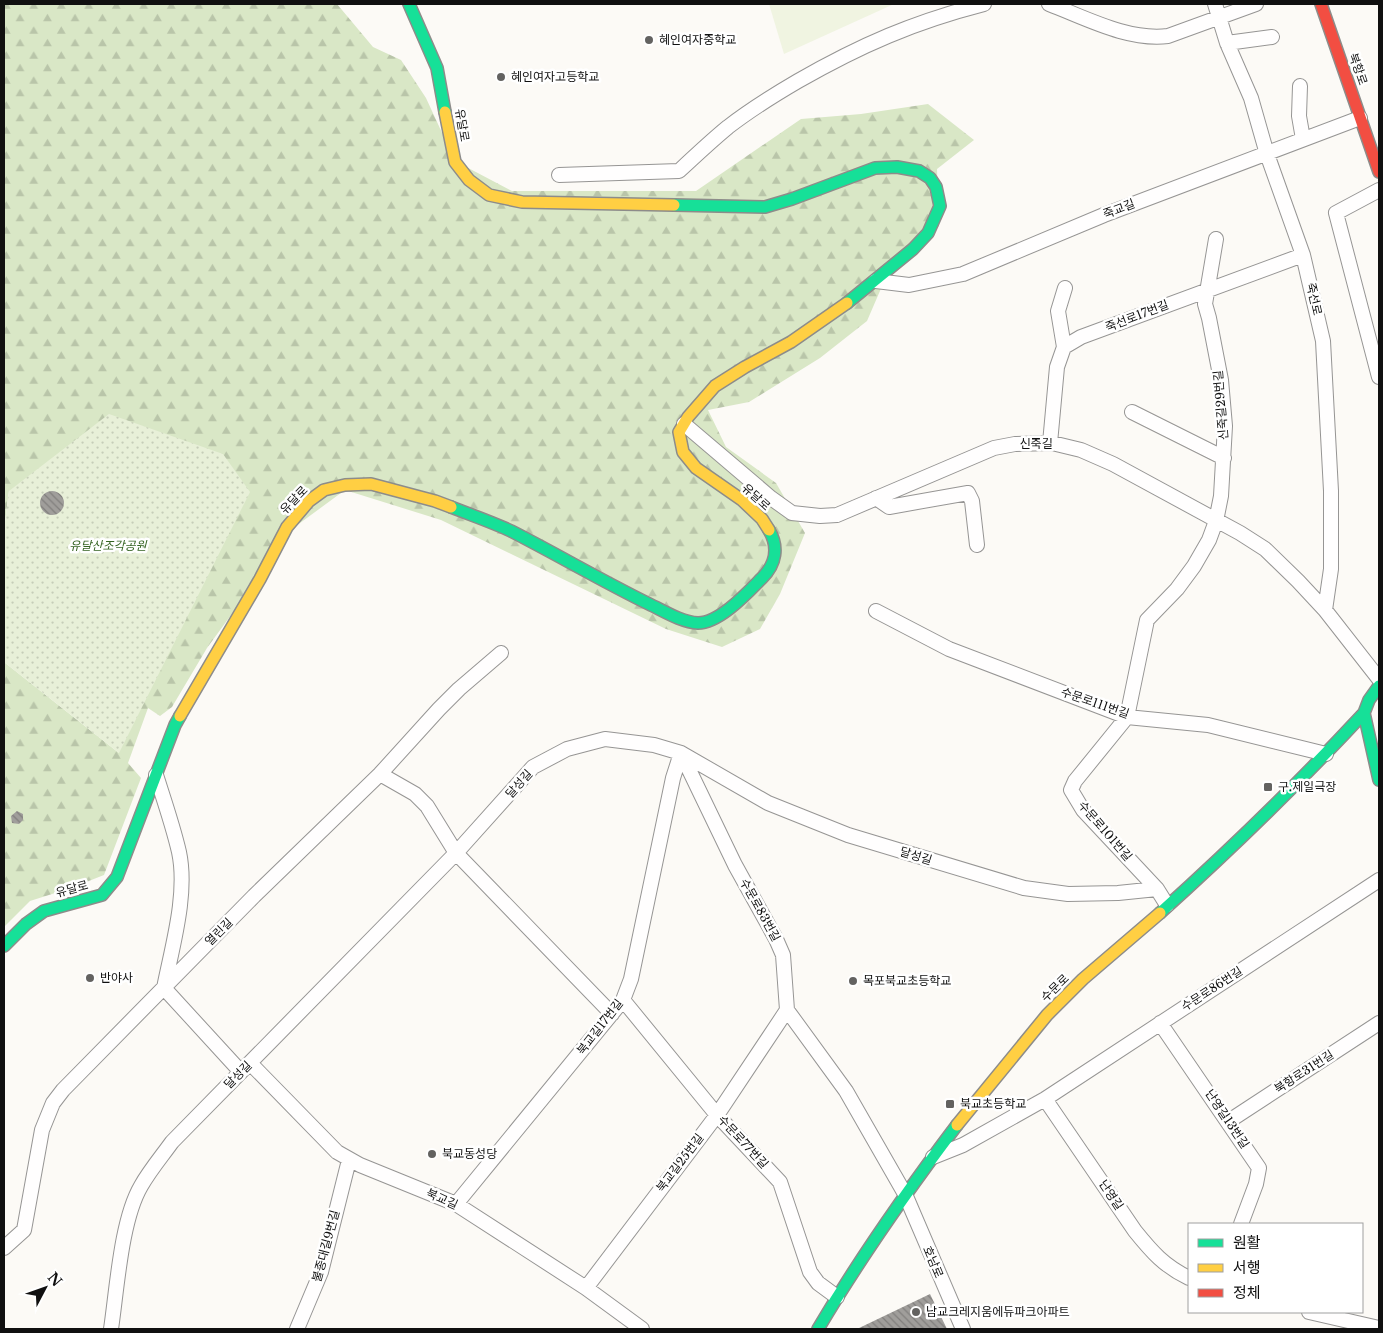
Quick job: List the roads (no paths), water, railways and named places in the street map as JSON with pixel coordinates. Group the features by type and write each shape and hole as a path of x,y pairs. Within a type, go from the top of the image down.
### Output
{"street":[{"name":"유달로","path":"4,946 26,924 44,911 102,895 117,877 175,725 260,579 287,528 308,501 324,490 345,485 371,484 435,501 508,530 633,596 683,620 700,623 712,619 734,606 770,570 775,558 774,539 762,519 742,500 696,468 683,452 679,432 688,416 715,386 799,336 854,299 913,249 928,233 940,206 936,187 930,178 919,171 897,167 875,168 765,207 522,202 489,195 469,180 455,162 437,68 409,4"},
{"path":"559,175 679,171 727,127 767,99 833,61 861,46 904,28 941,15 984,4"},
{"path":"1049,4 1120,31 1158,37 1168,36 1256,4"},
{"name":"죽선로","path":"1215,4 1227,43 1252,98 1266,154 1303,255 1323,340 1332,491 1331,570 1324,610"},
{"name":"북항로","path":"1321,4 1360,118 1376,155 1379,172"},
{"path":"1227,43 1272,37"},
{"path":"1300,86 1299,116 1303,140"},
{"name":"죽교길","path":"876,281 909,286 963,274 1104,215 1360,118"},
{"path":"1379,190 1336,212 1379,377"},
{"name":"신죽길29번길","path":"1127,716 1147,620 1177,589 1194,566 1216,521 1221,496 1225,426 1221,380 1205,304 1216,239"},
{"name":"죽선로17번길","path":"1064,347 1081,338 1303,255"},
{"path":"1050,443 1057,367 1064,347 1058,311 1065,288"},
{"path":"1132,412 1224,458"},
{"name":"신죽길","path":"684,424 792,513 820,516 837,514 994,448 1015,444 1050,443 1081,450 1105,461 1265,549 1298,580 1379,679"},
{"path":"876,498 889,507 968,493 972,500 977,545"},
{"name":"수문로111번길","path":"876,611 949,649 1127,716 1208,725 1326,754"},
{"name":"열린길","path":"4,1248 24,1230 42,1130 53,1103 63,1090 254,896 380,774 439,709 473,676 501,653"},
{"path":"1379,686 1371,704 1379,780"},
{"name":"수문로","path":"822,1327 837,1297 905,1194 971,1108 1047,1015 1083,979 1129,941 1241,840 1326,754 1371,704"},
{"name":"수문로101번길","path":"1127,716 1084,770 1071,790 1083,810 1157,889"},
{"name":"달성길","path":"111,1329 124,1241 132,1206 140,1187 172,1142 456,853 534,767 568,749 605,739 654,745 681,753 768,803 848,835 1024,888 1068,894 1118,893 1157,889"},
{"name":"북교길17번길","path":"456,1204 623,1000 631,979 673,778 681,753"},
{"name":"수문로83번길","path":"681,753 735,865 783,955 787,1010"},
{"path":"380,774 415,794 427,806 456,853 612,1014"},
{"path":"156,775 180,853 181,878 178,912 164,988"},
{"name":"수문로86번길","path":"933,1157 963,1145 1045,1099 1379,880"},
{"path":"1157,889 1167,905"},
{"name":"북교길","path":"164,988 245,1067 337,1152 349,1160 456,1204 586,1288 642,1329"},
{"name":"수문로77번길","path":"623,1000 717,1115 780,1182 810,1272 818,1283 837,1297"},
{"path":"787,1010 846,1091 905,1194"},
{"name":"북교길25번길","path":"586,1288 717,1115 787,1010"},
{"name":"난영길13번길","path":"1160,1023 1229,1121 1259,1168 1256,1184 1241,1223"},
{"name":"북항로31번길","path":"1229,1121 1379,1023"},
{"name":"난영길","path":"1045,1099 1135,1231 1151,1251 1159,1260 1188,1277"},
{"name":"불종대길9번길","path":"297,1329 321,1272 349,1160"},
{"name":"호남로","path":"905,1194 963,1329"},
{"path":"1313,1313 1379,1328"}],"place":[{"name":"혜인여자중학교","path":"649,40"},
{"name":"혜인여자고등학교","path":"501,77"},
{"name":"구.제일극장","path":"1268,787"},
{"name":"반야사","path":"90,978"},
{"name":"목포북교초등학교","path":"853,981"},
{"name":"북교초등학교","path":"950,1104"},
{"name":"북교동성당","path":"432,1154"},
{"name":"남교크레지움에듀파크아파트","path":"916,1312"}],"park label":[{"name":"유달산조각공원","path":"108,546"}]}
